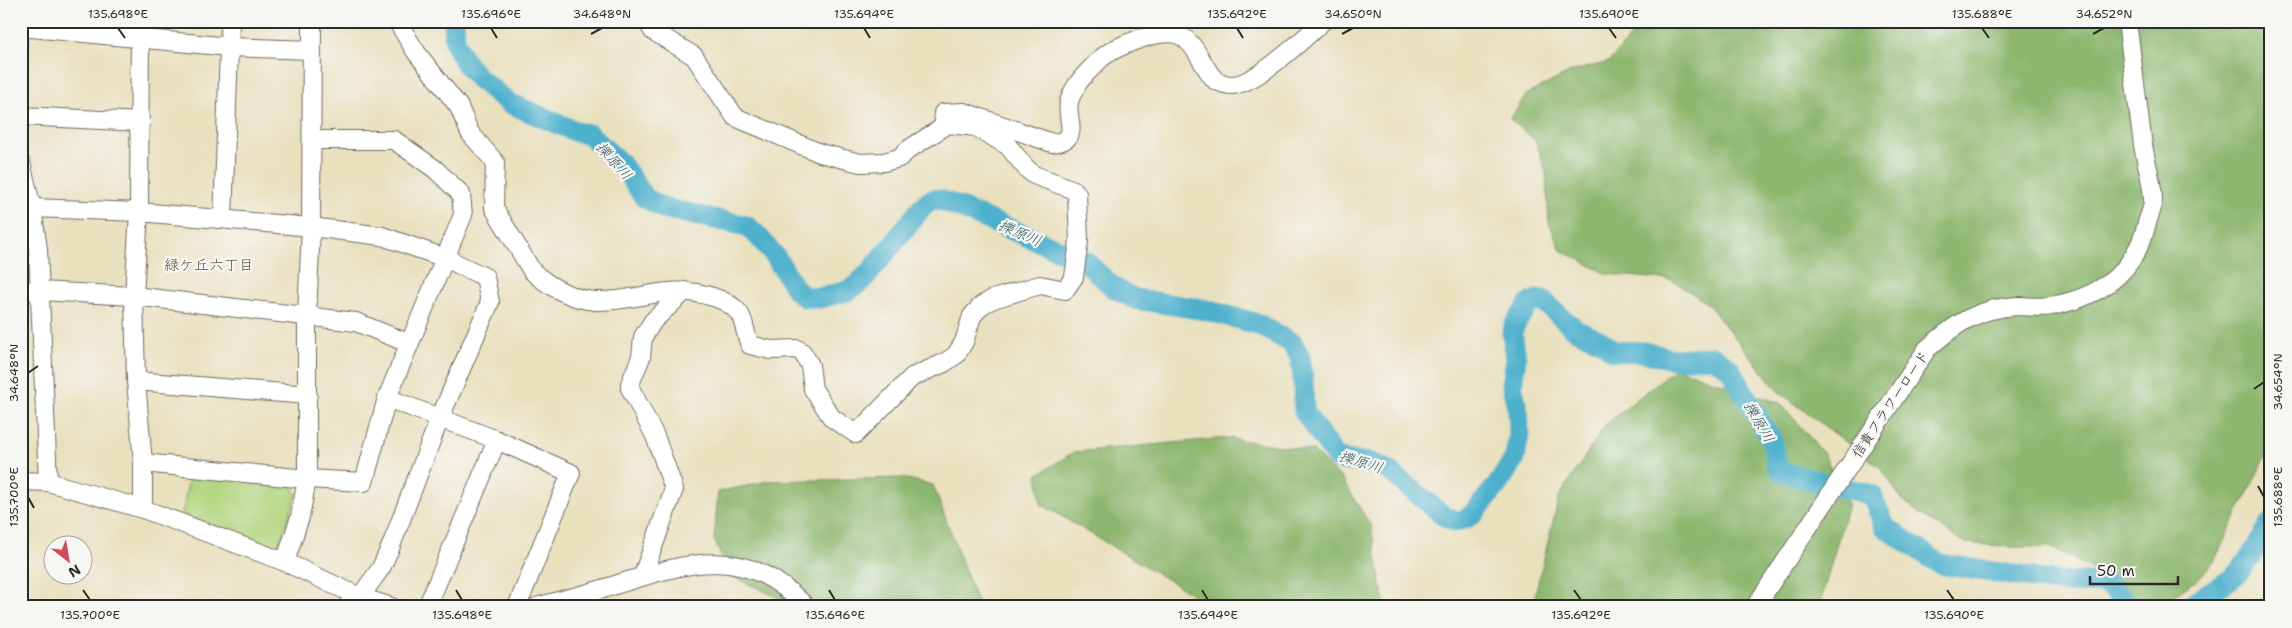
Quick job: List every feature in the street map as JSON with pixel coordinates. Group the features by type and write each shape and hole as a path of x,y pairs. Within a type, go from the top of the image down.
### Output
{"street":[{"path":"223,219 230,21"},
{"path":"285,562 300,518 307,479 307,316 311,227 312,21"},
{"path":"397,21 416,52 459,107 470,133 495,162 494,208 536,274 561,291 594,301 627,299 654,292 685,290 697,291 721,299 740,314 745,335 750,345 771,350 797,349 802,352 810,365 812,389 832,418 856,434 912,377 944,363 956,355 964,342 972,316 982,306 993,299 1040,285 1065,290 1074,277 1078,241 1077,194 1074,190 1034,175 1008,146 976,127 948,124 909,149 899,158 884,162 860,163 820,153 735,117 694,56 653,31 648,21"},
{"path":"948,124 944,121 944,113 964,112 1052,143 1061,142 1066,140 1070,134 1068,103 1077,84 1103,57 1135,41 1166,32 1179,34 1190,43 1216,81 1230,85 1239,83 1277,62 1323,21"},
{"name":"信貴フラワーロード","path":"1755,607 1927,349 1949,329 1969,317 1994,309 2017,306 2046,307 2074,302 2116,278 2130,263 2142,244 2153,202 2142,143 2127,21"},
{"path":"21,26 140,29 230,47 312,50"},
{"path":"140,29 141,122 139,212 134,296 136,381 143,463 143,509"},
{"path":"21,116 141,122"},
{"path":"143,463 307,479 364,482 387,398 463,214 461,194 435,169 394,140 312,140"},
{"path":"21,163 32,208 38,249 48,482"},
{"path":"32,208 139,212 311,227 382,236 446,258 485,277 490,302 439,420 391,546 380,568 353,602"},
{"path":"21,290 134,296 356,322 410,344"},
{"path":"646,574 645,569 674,489 655,436 630,388 630,384 641,357 643,336 653,321 685,290"},
{"path":"136,381 308,395"},
{"path":"387,398 439,420 497,440 571,473 517,607"},
{"path":"427,607 497,440"},
{"path":"21,481 48,482 143,509 285,562 353,602 392,607"},
{"path":"537,607 617,585 646,574 692,564 739,566 760,572 778,581 806,607"}],"green space":[{"path":"1644,21 2271,21 2271,454 2263,462 2214,561 2198,579 2155,607 2125,607 2111,598 2091,568 2050,547 2013,547 1965,543 1918,513 1900,497 1881,468 1778,391 1708,304 1672,280 1607,274 1561,250 1549,223 1546,172 1536,141 1510,119 1527,94 1573,71 1609,62"},
{"path":"21,36 30,37 23,109 21,109"},
{"path":"1676,368 1780,403 1824,454 1848,504 1819,607 1537,607 1535,595 1559,497 1606,424"},
{"path":"1227,438 1313,451 1342,479 1371,526 1384,602 1383,607 1204,607 1192,594 1041,504 1037,475 1074,452"},
{"path":"190,473 290,483 297,495 277,548 182,514"},
{"path":"903,478 933,485 979,607 799,607 729,575 714,539 718,492 769,481"}],"waterway":[{"name":"擽原川","path":"454,21 455,42 466,64 478,78 509,103 577,132 589,134 622,165 644,197 663,208 747,226 775,256 797,291 805,297 820,298 847,291 858,284 871,271 928,201 939,200 946,202 1085,261 1114,288 1135,299 1206,310 1258,324 1292,343 1300,357 1303,376 1304,412 1336,457 1342,460 1371,463 1388,470 1444,516 1455,521 1465,519 1474,513 1498,484 1515,458 1519,433 1518,412 1512,385 1516,358 1512,332 1515,324 1529,304 1537,300 1543,301 1576,330 1603,342 1613,351 1644,352 1672,359 1714,357 1730,369 1772,441 1777,465 1782,472 1872,495 1885,527 1940,564 2066,583 2101,582 2111,587 2131,607"},
{"name":"擽原川","path":"2190,607 2200,598 2227,582 2244,566 2271,523"}],"district":[{"name":"緑ケ丘六丁目","path":"209,265"}]}
